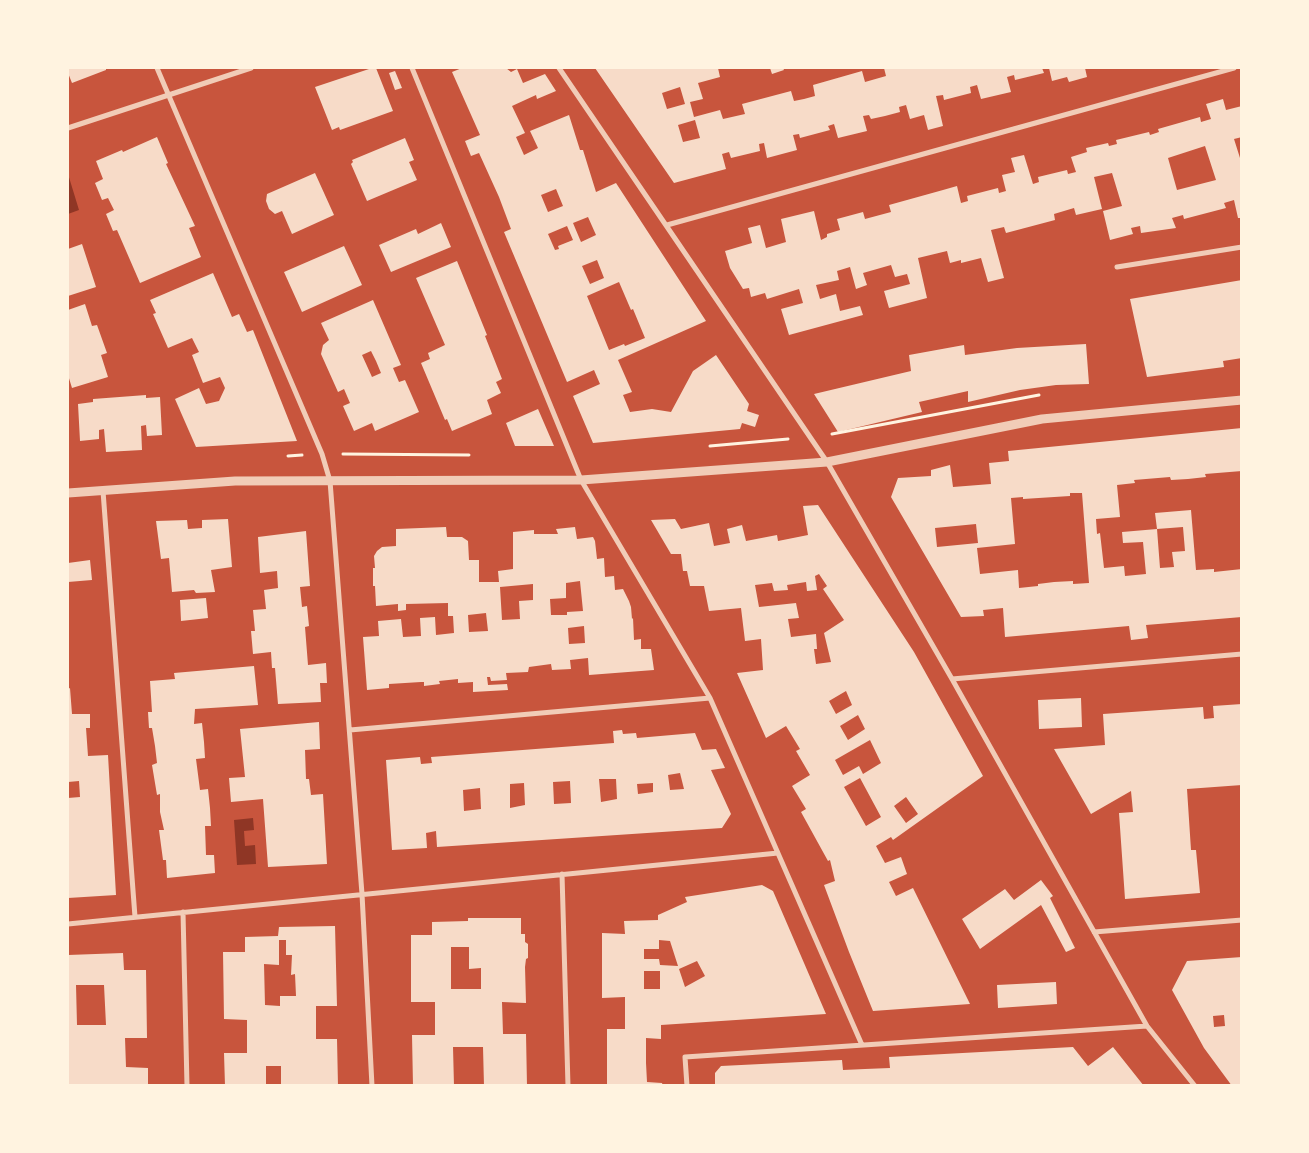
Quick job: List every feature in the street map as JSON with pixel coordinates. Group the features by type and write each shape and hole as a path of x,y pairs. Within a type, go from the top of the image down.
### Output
{"street":[{"path":"157,68 322,454 330,481 362,894 372,1086"},
{"path":"68,128 251,68"},
{"path":"412,68 581,480 710,698 862,1045"},
{"path":"559,68 827,462 952,679 1147,1026 1195,1086"},
{"path":"667,225 1234,68"},
{"path":"1117,267 1242,247"},
{"path":"68,493 235,480 581,480 827,462 1042,419 1242,400"},
{"path":"103,490 135,917"},
{"path":"952,679 1242,654"},
{"path":"350,730 710,698"},
{"path":"68,924 778,853"},
{"path":"562,874 568,1086"},
{"path":"182,912 187,1086"},
{"path":"1094,932 1242,920"},
{"path":"687,1086 686,1057 1147,1026"}],"path":[{"path":"705,446 811,438 1043,394"},
{"path":"283,456 322,454 471,456"}],"shaded area":[{"path":"68,174 79,210 68,214"},
{"path":"253,818 254,830 244,831 245,846 255,845 256,864 237,865 234,820"}],"building":[{"path":"68,68 106,68 106,70 72,83"},
{"path":"376,68 393,111 340,130 339,127 332,130 315,87"},
{"path":"462,68 506,68 511,72 517,69 523,83 545,74 556,91 537,99 536,95 512,106 525,133 516,137 524,155 538,148 530,131 569,115 580,150 583,150 596,192 616,183 706,321 618,360 632,392 623,395 630,412 652,409 671,412 693,371 716,355 749,404 747,411 759,415 755,427 742,423 740,429 593,443 573,396 600,384 594,370 567,382 504,232 511,229 499,197 479,153 471,156 465,141 480,135 452,72","holes":["556,189 563,206 548,212 541,195","588,217 596,235 581,242 573,223","567,226 573,240 558,246 559,249 555,250 548,234","597,260 604,278 590,284 582,266","619,282 645,338 609,350 587,296"]},
{"path":"595,68 718,68 720,77 698,83 703,99 690,102 694,117 720,110 723,119 745,114 742,104 791,91 794,101 815,96 813,85 862,71 865,82 886,76 884,68 1042,68 1044,73 1015,80 1014,75 1007,77 1011,92 981,99 977,85 970,87 971,93 944,100 943,95 936,96 943,126 928,130 924,115 910,119 906,105 899,107 900,112 885,116 871,119 869,115 863,116 867,131 838,138 834,124 828,126 830,130 800,138 799,134 793,135 797,150 767,158 764,143 759,144 760,151 731,158 729,152 722,154 726,169 674,183","holes":["680,87 685,104 667,109 662,93","695,120 700,138 683,142 678,125"]},
{"path":"770,68 783,68 784,70 772,74"},
{"path":"1049,68 1085,68 1087,77 1069,82 1067,77 1052,81"},
{"path":"395,71 402,88 395,90 389,73"},
{"path":"1223,99 1226,110 1242,106 1242,137 1234,139 1240,158 1242,158 1242,218 1238,218 1234,200 1224,203 1226,208 1184,219 1183,215 1172,218 1176,228 1141,233 1140,226 1131,228 1133,234 1110,240 1103,211 1122,206 1112,173 1094,177 1102,209 1076,215 1074,208 1054,214 1055,220 1006,233 1004,227 991,230 1004,278 988,282 981,258 961,263 961,260 950,263 947,251 918,258 927,298 889,308 884,291 910,284 907,274 895,277 891,265 863,273 867,285 856,289 850,267 837,271 839,280 816,285 820,299 836,294 840,311 860,306 863,315 789,335 781,309 803,303 799,289 767,299 765,293 751,297 749,288 743,289 730,268 725,251 752,243 748,228 760,225 766,248 786,242 781,219 814,211 821,240 827,237 827,234 840,230 837,219 863,212 865,219 891,212 889,205 957,186 961,203 968,201 967,196 998,188 999,193 1006,191 1002,175 1015,172 1011,158 1024,155 1033,184 1039,182 1038,177 1067,170 1068,174 1076,172 1071,157 1087,152 1086,148 1108,143 1109,146 1117,144 1116,140 1149,132 1150,135 1159,132 1158,129 1200,117 1201,122 1211,119 1206,104","holes":["1205,146 1216,180 1177,190 1168,158"]},
{"path":"157,137 168,163 166,164 195,226 189,228 201,257 140,283 117,230 113,231 106,214 114,210 108,198 102,200 95,183 103,179 96,161 122,150 123,152"},
{"path":"405,138 414,160 409,162 417,180 367,201 351,164 352,160"},
{"path":"315,173 334,215 292,234 282,211 275,214 269,209 266,201 267,194"},
{"path":"441,223 451,247 391,272 379,245 416,229 418,234"},
{"path":"82,244 96,287 68,296 68,249"},
{"path":"344,246 362,285 302,312 284,272"},
{"path":"457,261 487,335 485,336 502,379 496,382 501,393 487,400 492,414 452,431 447,419 445,420 421,363 430,359 428,353 445,345 416,278"},
{"path":"213,273 232,317 239,314 247,332 253,330 297,441 196,447 175,399 199,388 206,404 219,401 225,388 220,377 203,383 192,355 199,352 192,338 168,348 153,314 156,313 150,300"},
{"path":"1242,280 1242,358 1223,361 1224,367 1147,377 1130,299"},
{"path":"373,300 401,365 393,368 399,382 405,380 419,412 375,431 372,423 354,431 343,406 350,403 344,389 338,392 321,354 323,345 329,340 321,323","holes":["371,351 381,373 372,377 362,355"]},
{"path":"85,304 92,326 97,325 107,353 101,355 108,377 72,388 68,375 68,310"},
{"path":"1086,344 1089,384 1056,385 1020,390 968,402 968,391 919,402 922,412 838,432 814,394 911,371 909,355 964,345 965,355 1017,348"},
{"path":"146,395 146,398 160,397 162,435 147,436 146,425 141,426 142,450 106,452 104,429 99,430 99,439 80,441 78,404 93,402 93,399"},
{"path":"538,409 554,446 515,446 506,423"},
{"path":"1242,428 1242,471 1205,474 1206,477 1188,479 1171,480 1170,477 1134,480 1135,483 1117,485 1120,517 1096,519 1097,534 1100,533 1104,568 1124,566 1125,576 1146,574 1143,542 1123,543 1122,532 1157,529 1155,513 1191,510 1196,570 1214,569 1214,572 1242,569 1242,617 1146,625 1148,638 1131,640 1129,626 1005,637 1003,608 983,610 984,616 961,617 891,497 898,478 931,476 931,470 950,465 953,487 991,484 989,463 1009,461 1008,451","holes":["1070,493 1082,493 1089,583 1073,584 1073,581 1054,582 1019,588 1018,570 980,574 977,548 1015,544 1011,498 1070,496","976,524 978,543 937,547 935,528","1183,527 1185,551 1172,552 1174,567 1160,568 1157,529"]},
{"path":"818,505 914,652 983,776 893,840 891,837 876,846 885,863 901,857 907,874 889,882 896,896 913,888 970,1004 873,1011 824,885 835,881 830,860 828,861 801,812 806,809 792,786 810,775 796,751 800,749 786,726 766,738 737,673 763,670 761,639 745,641 741,608 709,611 704,586 690,586 687,571 683,571 681,554 671,554 651,520 675,519 681,529 709,523 714,546 730,543 727,529 742,525 746,541 777,535 778,541 808,535 803,506","holes":["819,574 827,586 823,589 844,620 824,633 831,662 816,664 814,649 817,649 816,634 791,637 788,619 799,618 796,603 759,607 755,585 772,583 774,591 788,590 787,585 806,582 807,591 817,590 815,576","846,691 852,705 836,714 829,701","858,715 865,729 848,740 840,726","870,740 881,763 863,774 859,766 843,775 835,760","860,778 881,817 866,826 844,787","906,797 918,814 906,823 894,806"]},
{"path":"228,519 232,567 211,570 215,592 196,593 194,590 172,592 169,558 161,559 156,521 187,520 188,529 202,528 202,520"},
{"path":"446,527 447,537 462,537 468,541 469,560 479,560 479,582 499,582 498,571 513,569 513,532 534,530 534,534 558,534 556,529 575,527 577,539 593,537 597,559 604,558 605,577 614,576 615,590 623,589 631,607 634,640 641,639 641,649 651,649 654,670 589,675 588,658 570,660 571,669 552,670 551,664 529,667 528,672 506,673 507,680 491,681 490,677 487,677 488,685 507,684 508,690 473,692 473,682 458,683 458,679 439,681 440,684 424,686 424,682 389,684 389,688 367,690 363,637 379,636 378,621 401,619 403,637 421,636 420,618 435,617 436,635 454,633 453,616 448,616 448,603 406,604 406,610 398,611 398,604 376,606 375,586 373,586 374,556 382,547 396,546 396,529","holes":["580,581 583,611 567,612 567,615 551,615 550,599 566,598 566,583","533,584 533,600 519,601 520,619 502,620 500,587","486,613 488,631 469,632 468,615","584,626 585,643 569,644 568,628"]},
{"path":"306,531 310,586 300,587 302,607 307,606 309,626 305,627 308,665 326,663 327,683 320,683 321,702 278,704 275,668 272,668 271,652 253,654 251,631 255,631 253,610 266,609 264,590 278,588 277,571 260,573 258,537"},
{"path":"90,560 92,580 68,582 68,563"},
{"path":"206,598 208,618 181,621 180,600"},
{"path":"254,666 258,705 195,709 194,724 202,723 205,758 196,759 200,790 208,789 210,808 211,826 205,826 206,855 214,855 215,873 167,878 166,860 163,860 159,830 164,830 160,812 160,794 157,795 152,765 157,763 152,728 149,728 148,712 152,712 150,681 175,679 174,673"},
{"path":"70,688 72,714 90,714 90,728 86,728 88,756 108,755 116,895 68,898 68,798 80,797 79,781 68,782 68,689"},
{"path":"1081,698 1082,727 1039,729 1038,700"},
{"path":"1242,704 1242,785 1187,789 1191,850 1196,850 1200,893 1125,899 1119,813 1133,812 1131,791 1091,814 1054,749 1105,745 1103,714 1203,707 1204,719 1214,718 1213,706"},
{"path":"319,722 320,749 305,750 306,779 309,779 311,795 323,794 327,864 268,867 263,799 231,802 229,778 245,777 240,729"},
{"path":"622,730 623,734 636,733 637,738 695,733 702,750 716,749 725,768 711,770 731,814 722,828 437,847 436,831 426,833 427,848 392,850 386,760 420,757 421,764 432,763 431,757 614,743 613,731","holes":["680,773 684,789 670,790 668,775","599,779 616,779 617,799 601,802","570,781 571,803 554,804 553,782","524,783 525,805 510,808 510,784","653,783 653,792 638,794 637,784","480,788 481,809 464,811 463,790"]},
{"path":"1041,880 1053,896 1050,898 1075,948 1066,952 1041,905 980,949 962,919 1005,889 1014,900"},
{"path":"762,885 773,891 826,1014 661,1025 661,1039 646,1038 646,1063 647,1082 662,1083 663,1086 607,1086 607,1029 625,1029 625,997 602,998 602,933 625,934 624,921 658,920 658,915 687,902 685,897","holes":["659,940 670,941 678,966 660,965 659,959 644,959 644,949 659,949","697,961 705,976 685,987 679,969","644,971 660,971 660,989 644,989"]},
{"path":"468,918 521,918 521,934 525,934 525,942 528,944 528,958 526,959 525,967 526,1003 502,1002 503,1034 526,1034 527,1086 484,1086 483,1047 453,1047 454,1086 413,1086 412,1035 435,1035 435,1002 411,1002 411,935 432,935 432,922 468,921","holes":["451,947 469,947 469,969 481,968 481,989 451,989"]},
{"path":"335,926 337,1006 316,1006 316,1039 337,1039 338,1086 281,1086 281,1066 266,1066 266,1086 225,1086 224,1053 247,1053 247,1020 224,1019 223,952 245,952 245,937 278,936 279,927","holes":["279,940 286,940 286,955 292,955 291,975 295,974 296,996 280,996 280,1006 265,1005 264,964 279,965"]},
{"path":"123,953 124,970 146,970 147,1038 125,1038 126,1067 148,1068 148,1086 68,1086 68,955","holes":["76,985 104,985 106,1025 77,1025"]},
{"path":"1242,957 1242,1086 1232,1086 1204,1048 1172,990 1187,961","holes":["1224,1015 1225,1026 1214,1027 1213,1016"]},
{"path":"1056,982 1057,1004 998,1008 997,985"},
{"path":"1073,1047 1088,1066 1113,1047 1144,1086 715,1086 715,1073 721,1066 842,1060 843,1070 890,1068 889,1057"}]}
